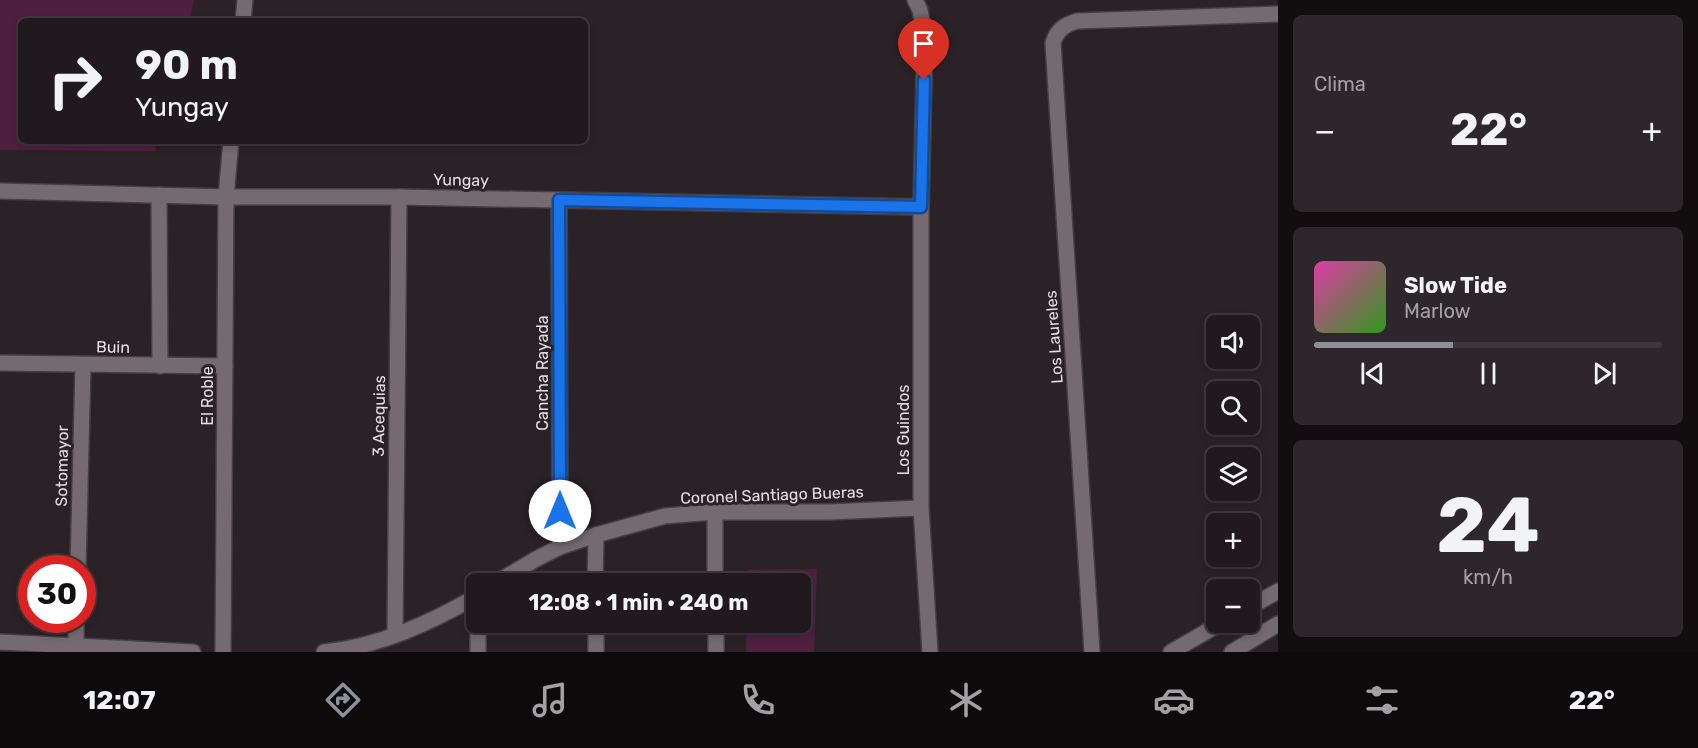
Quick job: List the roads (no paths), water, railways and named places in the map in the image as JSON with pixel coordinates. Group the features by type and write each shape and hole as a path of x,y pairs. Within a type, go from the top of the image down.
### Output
{"street":[{"path":"243,18 244,0"},
{"name":"Los Guindos","path":"915,0 920,10 925,38 921,207 921,508 930,652"},
{"name":"Los Laureles","path":"1092,652 1053,43 1056,33 1077,21 1278,14"},
{"name":"El Roble","path":"223,652 226,197 231,144"},
{"name":"Yungay","path":"0,191 226,197 399,197 921,207"},
{"path":"159,195 160,366"},
{"name":"3 Acequias","path":"395,635 399,197"},
{"name":"Cancha Rayada","path":"559,200 561,547"},
{"name":"Buin","path":"0,363 225,366"},
{"name":"Sotomayor","path":"78,555 83,365"},
{"name":"Coronel Santiago Bueras","path":"512,573 561,547 665,516 921,508"},
{"path":"715,513 715,573"},
{"path":"595,573 596,535"},
{"path":"1260,601 1278,591"},
{"path":"324,652 365,648 432,620 466,602"},
{"path":"1232,652 1278,624"},
{"path":"1171,652 1206,632"},
{"path":"76,633 76,649"},
{"path":"477,633 478,652"},
{"path":"596,633 596,652"},
{"path":"716,633 716,652"},
{"path":"0,642 76,649 193,652"}]}
